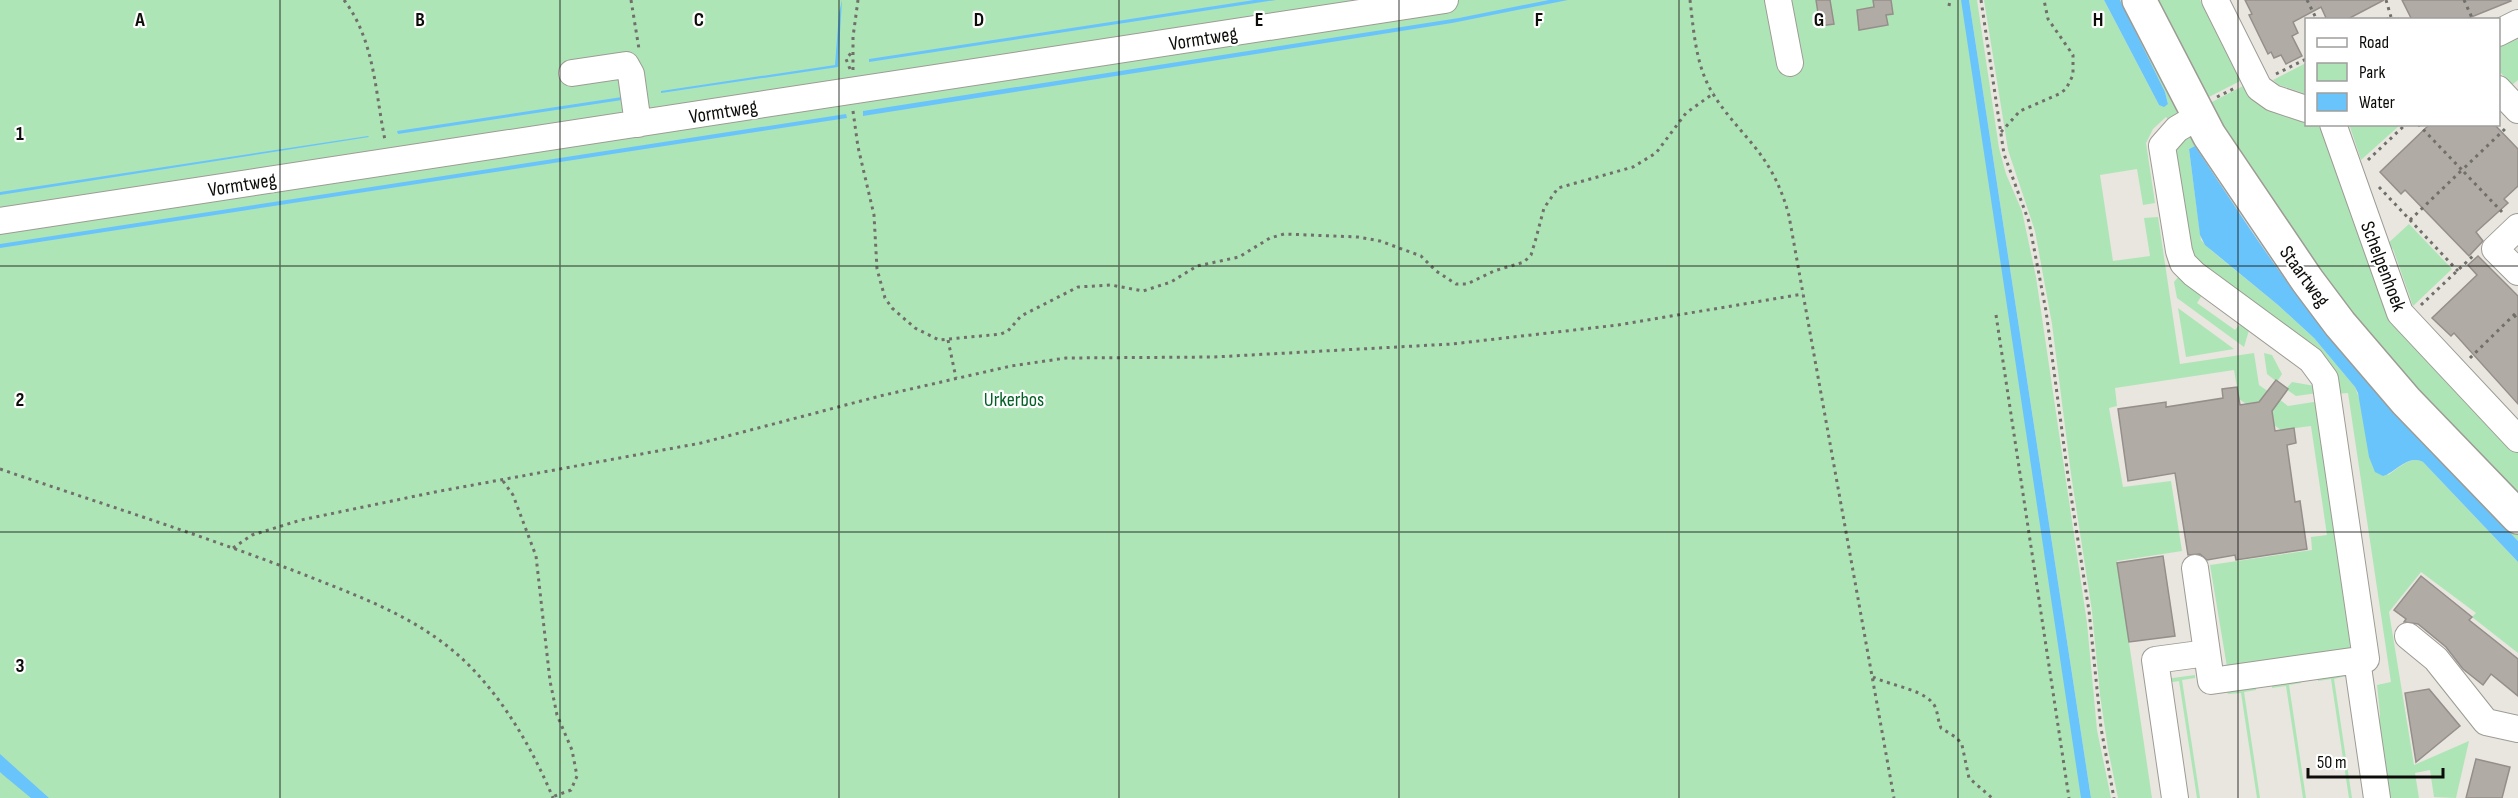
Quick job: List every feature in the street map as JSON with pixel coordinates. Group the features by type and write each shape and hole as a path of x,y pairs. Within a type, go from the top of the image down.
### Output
{"main road":[{"name":"Staartweg","path":"2139,0 2274,234 2340,324 2406,401 2518,517"}],"street":[{"name":"Vormtweg","path":"0,221 1445,0"},
{"path":"1778,0 1790,63"},
{"path":"2215,0 2259,88 2273,98 2305,108"},
{"path":"2500,32 2518,23"},
{"path":"572,73 626,65 631,74 638,124"},
{"path":"2500,91 2515,116"},
{"path":"2195,568 2211,681 2366,659 2325,379 2311,360 2194,274 2183,263 2179,251 2162,146 2177,129 2203,109"},
{"name":"Schelpenhoek","path":"2334,126 2356,172 2398,309 2405,320 2518,439"},
{"path":"2518,227 2495,249 2518,272"},
{"path":"2408,636 2436,659 2486,722 2518,729"},
{"path":"2175,798 2155,660 2207,653"},
{"path":"2357,660 2377,798"}],"path":[{"path":"344,0 353,12 368,46 386,147"},
{"path":"853,72 858,0"},
{"path":"1690,0 1697,50 1705,78 1756,148 1778,183 1789,216 1894,798"},
{"path":"1949,6 1950,0"},
{"path":"1981,0 2001,132 2009,168 2029,222 2046,311 2069,486 2089,610 2100,728 2114,798"},
{"path":"2001,132 2020,111 2066,89 2073,75 2073,55 2048,19 2044,0"},
{"path":"2307,0 2316,18"},
{"path":"2386,0 2392,18"},
{"path":"2464,0 2472,18"},
{"path":"2271,77 2305,60"},
{"path":"2203,109 2237,87"},
{"path":"855,122 861,163 872,205 877,269 885,298 892,308 915,328 939,340 948,340 1001,334 1008,331 1021,316 1078,286 1112,285 1143,291 1159,287 1197,266 1230,260 1270,238 1284,234 1358,237 1380,241 1421,256 1436,271 1456,284 1467,284 1494,271 1524,262 1531,255 1544,208 1558,188 1633,167 1644,161 1656,153 1686,113 1714,93"},
{"path":"2410,220 2515,116"},
{"path":"2404,126 2356,172 2410,220 2458,271"},
{"path":"2420,126 2518,227"},
{"path":"2405,320 2477,253"},
{"path":"233,548 252,535 302,520 700,443 1011,366 1066,358 1286,355 1441,345 1547,335 1803,294"},
{"path":"2462,365 2518,311"},
{"path":"1996,315 2070,798"},
{"path":"2514,315 2518,320"},
{"path":"948,340 956,378"},
{"path":"0,469 233,548 371,601 412,623 457,654 477,675 508,717 537,764 553,798 571,790 577,776 572,750 557,715 550,681 536,556 513,495 502,480"},
{"path":"1873,677 1888,685 1919,692 1930,699 1936,709 1941,728 1957,738 1962,745 1969,778 1992,798"}],"green space":[{"name":"Urkerbos","path":"0,0 1967,0 2088,798 0,798"},
{"path":"1969,0 1977,0 1999,148 2006,174 2022,211 2036,277 2087,623 2097,730 2111,798 2091,798"},
{"path":"1984,0 2104,0 2159,105 2168,104 2165,92 2120,0 2129,0 2180,101 2179,113 2170,122 2166,117 2153,129 2146,143 2155,203 2143,205 2137,169 2100,175 2113,261 2150,256 2144,218 2158,217 2180,364 2254,353 2259,385 2269,392 2262,402 2249,406 2239,399 2234,370 2115,388 2117,406 2109,408 2123,487 2171,481 2182,551 2117,561 2152,798 2118,798 2100,695 2092,611 2071,474 2052,324 2035,231 2008,150"},
{"path":"2149,0 2200,0 2230,59 2237,61 2246,78 2205,99"},
{"path":"2518,39 2518,80 2512,85 2500,72 2500,42 2511,42"},
{"path":"2305,64 2305,94 2279,85 2273,80"},
{"path":"2249,83 2305,117 2305,126 2318,126 2326,134 2389,307 2518,451 2518,507 2354,331 2208,104"},
{"path":"2350,126 2399,126 2361,160"},
{"path":"2191,134 2518,529 2518,541 2407,428 2337,347 2299,298 2195,146 2189,149 2201,240 2314,338 2355,387 2388,475 2410,461 2423,462 2518,562 2518,653 2472,617 2476,613 2421,572 2389,612 2414,765 2469,741 2456,798 2434,797 2430,770 2415,773 2419,798 2390,798 2386,791 2378,742 2380,714 2377,685 2391,682 2348,393 2335,394 2194,264 2171,150"},
{"path":"2409,224 2452,269 2413,306 2393,249 2385,246"},
{"path":"2180,275 2204,292 2197,303 2235,330 2243,321 2250,327 2244,347 2177,298 2174,282"},
{"path":"2178,308 2234,349 2186,357"},
{"path":"2264,353 2272,355 2282,374 2277,382 2267,374"},
{"path":"2292,382 2315,386 2318,393 2296,396 2286,389"},
{"path":"2279,399 2288,406 2320,401 2353,650 2227,667 2210,565 2312,550 2311,537 2327,535 2311,426 2281,430 2271,423 2271,409"},
{"path":"2345,674 2346,676 2334,679 2352,798 2349,798 2331,679 2318,681 2318,678"},
{"path":"2195,675 2195,678 2182,680 2200,798 2197,798 2179,681 2166,683 2165,679"},
{"path":"2301,681 2301,683 2289,685 2306,798 2303,798 2286,686 2272,688 2272,685"},
{"path":"2256,687 2256,690 2244,692 2260,798 2257,798 2241,693 2228,694 2227,691"}],"water":[{"path":"842,0 838,67 661,93 661,91 835,65"},
{"path":"1254,0 1276,0 869,62 869,59"},
{"path":"1549,0 1568,0 1452,23 863,116 863,111 1459,18"},
{"path":"1961,0 1969,0 2091,798 2081,798"},
{"path":"2104,0 2120,0 2165,92 2168,104 2164,107 2159,105"},
{"path":"622,97 622,100 398,134 397,131"},
{"path":"846,114 847,118 0,248 0,244"},
{"path":"369,137 0,195 0,192"},
{"path":"2195,146 2281,274 2337,347 2403,422 2518,541 2518,562 2423,462 2412,460 2383,476 2375,472 2369,457 2355,387 2314,338 2205,245 2200,235 2189,149"},
{"path":"0,754 49,798 31,798 2,774"}],"building":[{"path":"1816,0 1830,0 1834,24 1820,26"},
{"path":"1873,0 1891,0 1893,14 1886,15 1888,25 1859,30 1857,10 1874,7"},
{"path":"2245,0 2384,0 2350,18 2326,18 2321,7 2293,22 2298,33 2292,36 2302,56 2286,64 2281,55 2274,58 2271,52 2268,54 2249,15 2252,14"},
{"path":"2402,0 2511,1 2469,18 2411,18"},
{"path":"2428,126 2496,126 2518,149 2518,186 2504,199 2508,203 2476,232 2483,241 2469,256 2405,190 2401,194 2380,172"},
{"path":"2478,256 2518,296 2518,404 2454,333 2451,336 2432,318 2477,275 2468,265"},
{"path":"2276,380 2288,389 2272,411 2275,431 2294,428 2296,443 2287,445 2295,502 2300,501 2307,549 2236,560 2235,555 2207,560 2200,554 2188,555 2175,473 2128,481 2118,409 2166,402 2166,407 2223,398 2222,389 2237,387 2240,405 2259,402"},
{"path":"2163,556 2175,636 2129,642 2117,563"},
{"path":"2421,576 2472,617 2469,620 2518,659 2518,696 2491,674 2483,685 2463,669 2446,647 2418,624 2404,622 2406,619 2394,610"},
{"path":"2429,689 2460,726 2416,762 2405,693"},
{"path":"2476,759 2510,767 2502,798 2466,798"}]}
